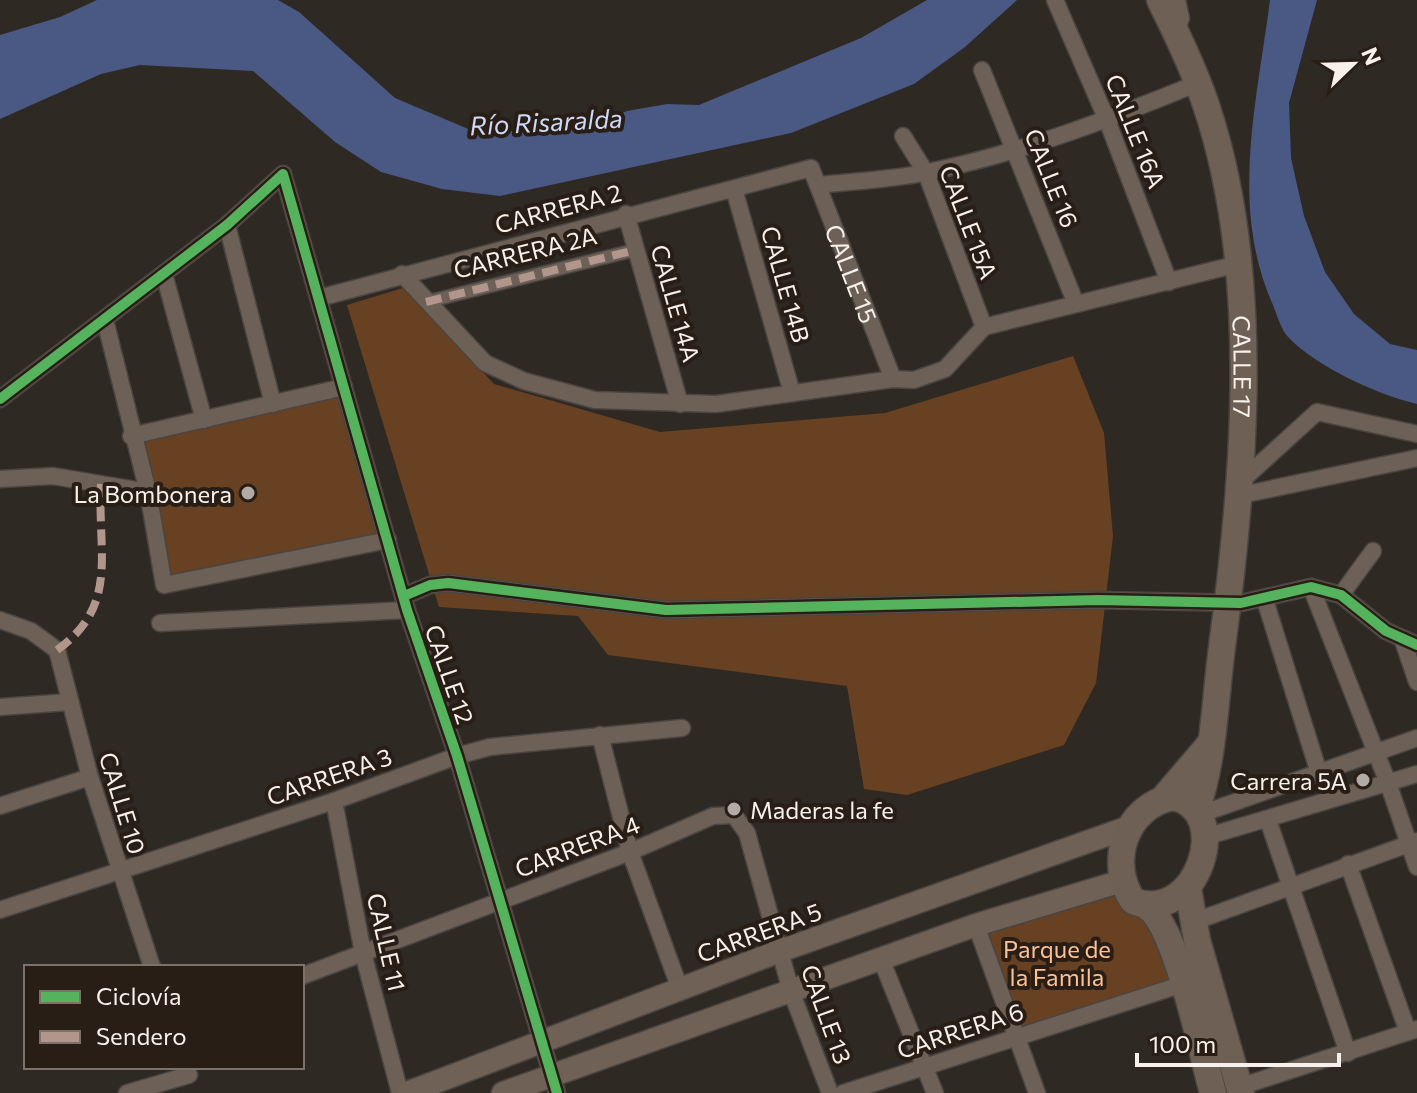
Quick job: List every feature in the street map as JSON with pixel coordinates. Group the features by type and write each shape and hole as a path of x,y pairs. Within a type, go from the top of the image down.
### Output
{"main road":[{"name":"CALLE 17","path":"1160,0 1198,83 1218,148 1238,264 1238,490 1228,603 1201,820"},
{"path":"1210,744 1163,799 1132,826 1124,839 1120,855 1122,881 1133,901 1159,915 1183,984 1213,1093"},
{"path":"1146,906 1171,900 1188,888 1202,857 1201,820 1182,799 1163,799"},
{"name":"CARRERA 5","path":"407,1093 780,951 1132,826"},
{"path":"503,1093 554,1085 791,991 976,925 1122,881"},
{"path":"1188,888 1193,922 1240,1090"}],"street":[{"name":"CALLE 16A","path":"1055,0 1107,120 1169,282"},
{"path":"1176,33 1181,18 1177,0"},
{"name":"CALLE 16","path":"982,70 1017,150 1076,304"},
{"path":"818,185 926,173 1017,150 1107,120 1198,83"},
{"name":"CALLE 15A","path":"903,136 926,173 984,327"},
{"name":"CALLE 15","path":"811,168 893,379"},
{"name":"CARRERA 2","path":"319,298 626,214 811,168"},
{"name":"CALLE 12","path":"227,225 283,174 406,603 457,756 554,1085"},
{"name":"CALLE 14B","path":"734,189 792,393"},
{"name":"CALLE 14A","path":"626,214 680,404"},
{"path":"0,399 227,225 273,404"},
{"name":"CARRERA 2A","path":"426,302 635,250"},
{"path":"402,274 485,363 524,381 595,400 716,404 893,379 914,380 945,369 984,327 1238,264"},
{"path":"164,274 204,420"},
{"path":"105,320 131,436 148,492 164,585 388,540"},
{"path":"131,436 344,387"},
{"path":"1238,490 1317,412 1417,434"},
{"path":"1238,490 1417,458"},
{"path":"0,479 53,476 148,492"},
{"path":"1341,595 1373,551"},
{"path":"160,623 406,603 430,585 448,583 666,610 1098,600 1228,603 1265,600 1311,587 1341,595 1410,643 1417,682"},
{"path":"1311,587 1374,753 1413,842 1417,867"},
{"path":"1265,600 1319,773"},
{"name":"CALLE 10","path":"0,620 31,631 57,650 90,777 151,965"},
{"path":"0,707 69,702"},
{"name":"CARRERA 3","path":"0,910 490,747 682,728"},
{"path":"600,735 630,852 680,989"},
{"path":"1201,820 1417,738"},
{"path":"1201,820 1268,820 1417,774"},
{"path":"0,806 90,777"},
{"name":"CALLE 11","path":"334,801 363,953 400,1093"},
{"name":"CARRERA 4","path":"304,975 630,852 713,816 734,815"},
{"name":"CALLE 13","path":"734,815 747,833 791,991 830,1093"},
{"path":"1268,820 1348,1053"},
{"path":"1193,922 1413,842"},
{"path":"1240,1090 1412,1031 1348,864"},
{"path":"976,925 1037,1093"},
{"path":"881,959 935,1093"},
{"name":"CARRERA 6","path":"843,1093 1183,984"},
{"path":"127,1093 188,1071 194,1093"}],"green space":[{"path":"403,288 494,384 660,432 885,413 1073,356 1104,433 1113,536 1096,683 1064,745 907,795 864,789 847,686 608,655 578,616 439,607 347,305"},
{"path":"341,395 385,538 166,581 144,439"},
{"name":"Parque de la Famila","path":"1122,881 1183,984 1016,1037 976,925"}],"water":[{"path":"97,0 278,0 299,12 395,98 473,131 527,131 590,127 627,111 667,104 699,105 861,38 927,0 1017,0 965,47 914,84 791,133 500,196 442,189 381,172 335,142 253,71 140,65 101,74 0,119 0,35 60,17"},
{"path":"1270,0 1317,0 1289,103 1291,158 1304,216 1325,272 1354,314 1390,344 1417,350 1417,404 1367,387 1315,359 1286,335 1273,305 1260,268 1252,230 1249,192 1254,115"}],"marked path":[{"path":"426,302 635,250"},
{"path":"57,650 77,633 90,615 98,596 102,555 101,484"}],"cycle path":[{"path":"0,399 227,225 283,174 407,610 457,756 557,1093"},
{"path":"404,596 430,585 448,583 666,610 1098,600 1241,603 1311,587 1341,595 1386,631 1417,645"}],"place":[{"name":"La Bombonera","path":"248,493"},
{"name":"Carrera 5A","path":"1363,780"},
{"name":"Maderas la fe","path":"734,809"}],"water label":[{"name":"Río Risaralda","path":"546,121"}]}
